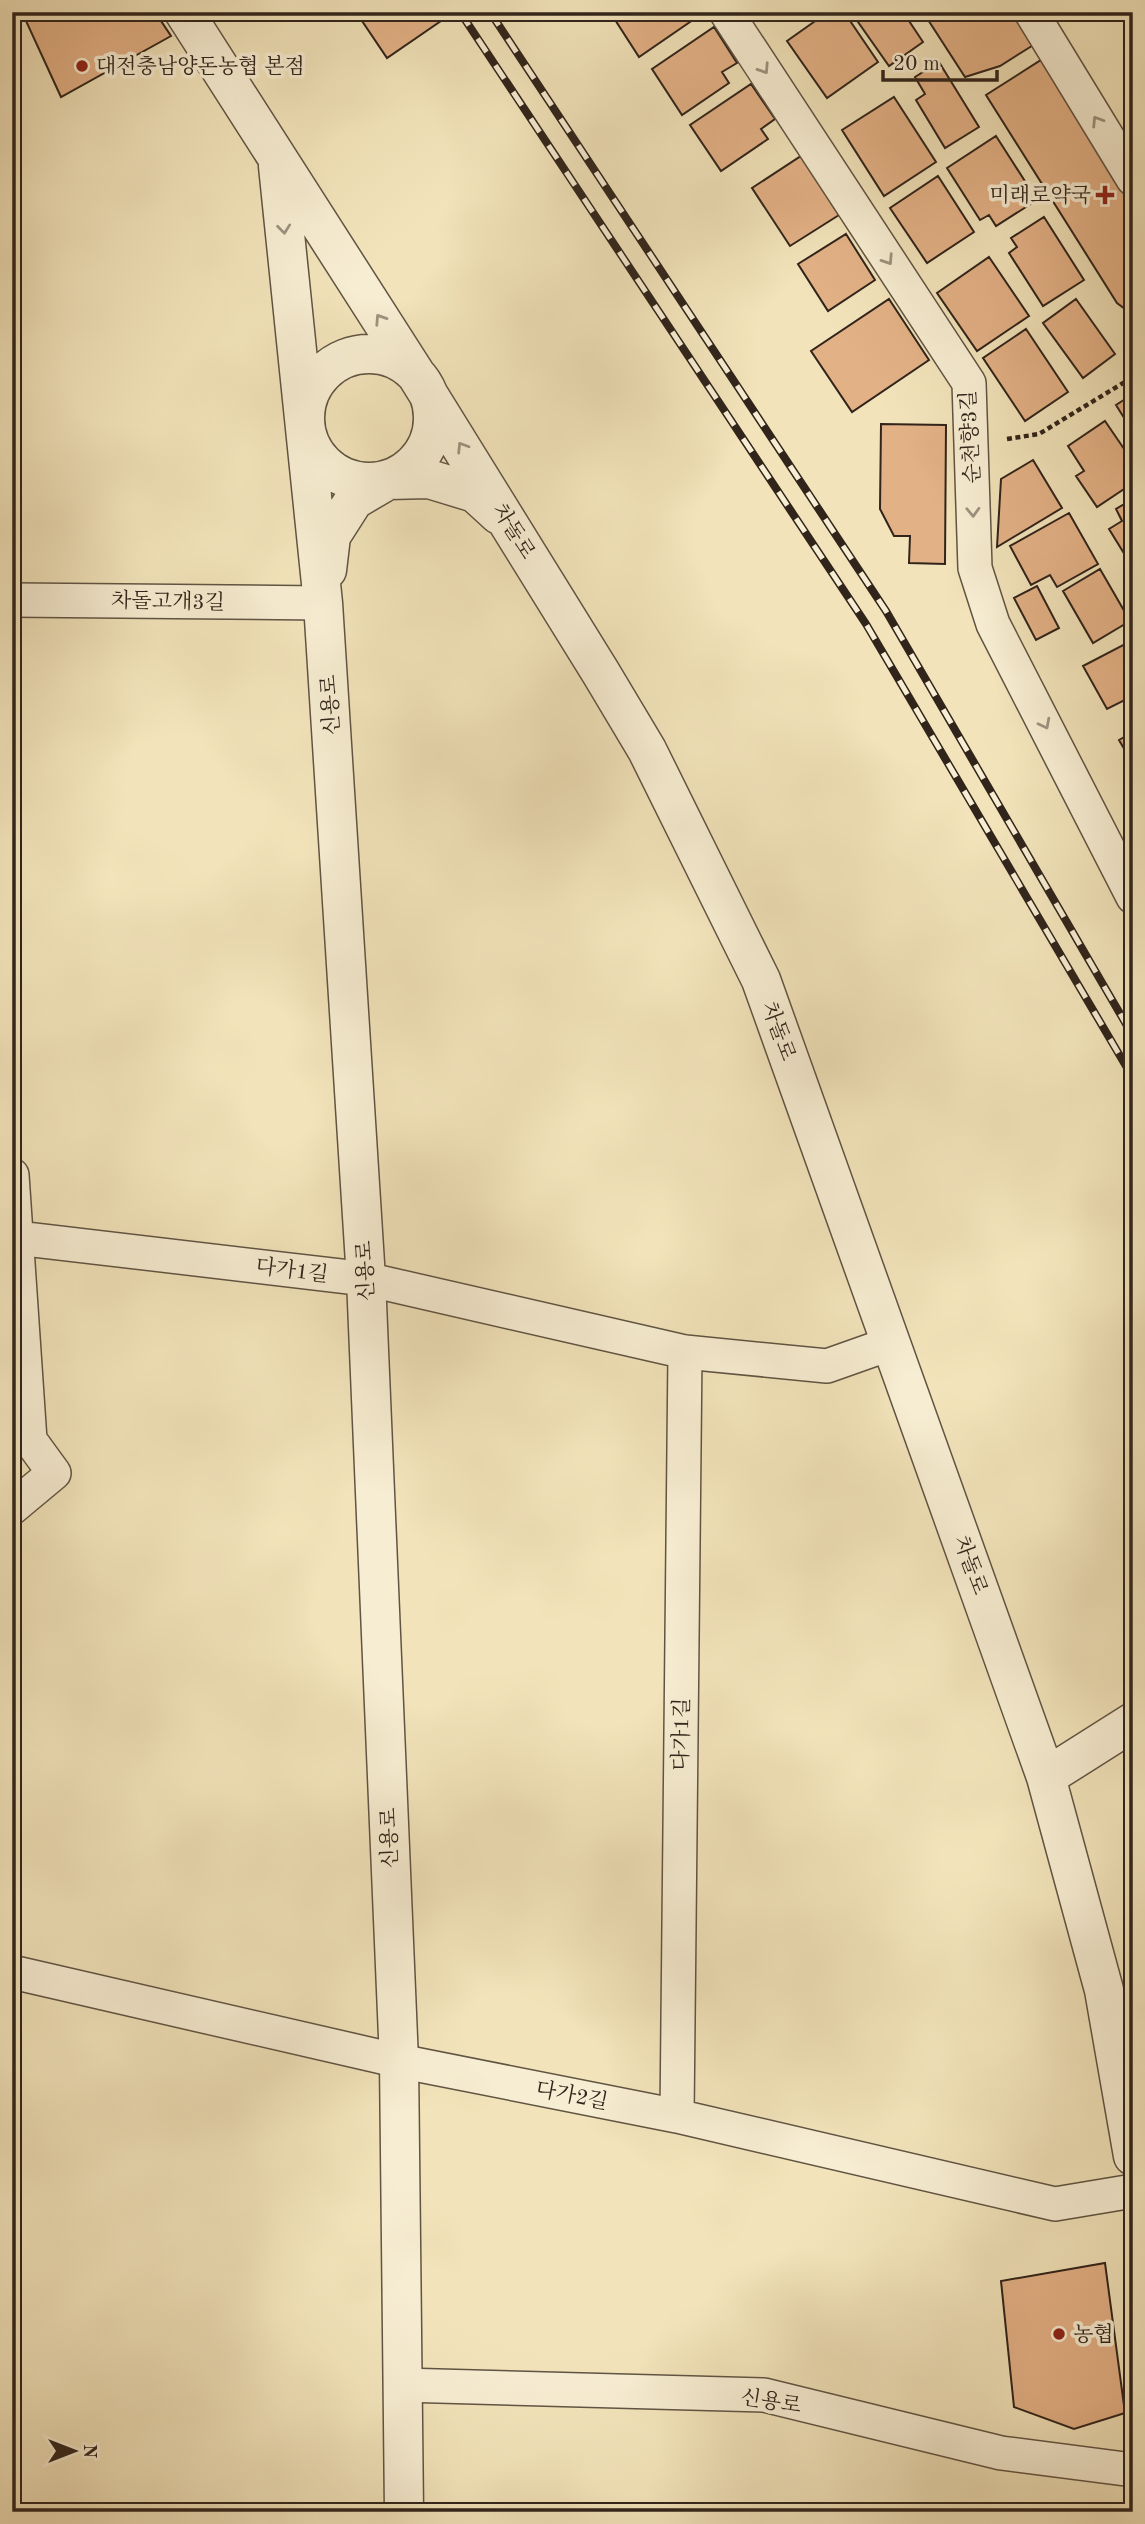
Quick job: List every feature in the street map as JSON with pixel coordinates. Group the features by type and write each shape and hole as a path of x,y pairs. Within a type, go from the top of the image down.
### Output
{"street":[{"name":"차돌로","path":"184,12 417,376 647,750 761,980 1046,1777 1104,1990 1133,2156"},
{"name":"순천향3길","path":"726,12 969,383 975,568 993,624 1133,897"},
{"path":"1031,12 1133,179"},
{"name":"신용로","path":"277,161 323,603 366,1279 399,2061 404,2512"},
{"path":"323,603 331,536 354,500 388,480 407,471 421,456 431,436 433,415 429,394 417,376 402,363 382,355 362,354 341,360 324,371 312,388 305,408 305,429 313,449 326,467 345,478 366,483 388,480 429,479 475,493 511,526"},
{"name":"차돌고개3길","path":"12,600 323,603"},
{"path":"12,1175 30,1440 54,1473 12,1508"},
{"name":"다가1길","path":"17,1238 366,1279 685,1352 827,1366 892,1343"},
{"name":"다가1길","path":"677,2116 685,1352"},
{"path":"1046,1777 1133,1722"},
{"name":"다가2길","path":"12,1972 153,2007 399,2061 677,2116 1055,2204 1133,2191"},
{"name":"신용로","path":"402,2385 764,2395 1001,2453 1133,2470"}],"path":[{"path":"971,445 1039,434 1133,377"}],"building":[{"name":"대전충남양돈농협 본점","path":"41,12 155,12 171,36 61,97 26,21"},
{"path":"356,12 454,12 387,58"},
{"path":"610,12 703,12 703,13 639,57"},
{"path":"828,12 844,12 878,62 827,98 787,41"},
{"path":"851,12 903,12 923,42 889,66"},
{"path":"923,12 1015,12 1035,44 1000,66 965,77"},
{"path":"714,27 737,63 722,72 729,83 682,115 652,69"},
{"path":"1041,60 1133,206 1133,315 1117,303 986,95"},
{"path":"939,62 979,127 945,148 916,100 925,94 915,77"},
{"path":"751,84 775,119 761,129 768,139 721,171 690,125"},
{"path":"894,97 936,162 884,196 842,130"},
{"path":"996,136 1037,200 996,226 989,215 980,220 947,168"},
{"path":"801,156 839,215 790,246 752,188"},
{"path":"938,176 974,232 927,263 890,208"},
{"path":"1044,217 1084,280 1043,306 1009,253 1017,247 1011,238"},
{"path":"846,234 875,280 828,311 798,264"},
{"path":"989,257 1029,316 977,351 937,293"},
{"path":"889,299 929,360 852,412 811,351"},
{"path":"1076,299 1115,354 1083,378 1043,323"},
{"path":"1026,329 1068,392 1025,421 983,358"},
{"path":"1133,394 1133,432 1116,405"},
{"path":"1105,421 1133,462 1133,483 1097,507 1076,476 1084,471 1068,446"},
{"path":"881,424 946,425 945,564 909,563 910,536 894,536 880,509"},
{"path":"1033,460 1062,508 997,547 1001,479"},
{"path":"1133,499 1133,568 1109,529 1122,521 1116,509"},
{"path":"1069,513 1098,564 1057,587 1050,575 1031,585 1010,546"},
{"path":"1100,569 1130,621 1093,643 1063,591"},
{"path":"1037,586 1059,628 1036,640 1014,598"},
{"path":"1127,643 1133,654 1133,696 1107,709 1083,666"},
{"path":"1133,732 1133,764 1119,740"},
{"path":"1105,2263 1125,2413 1074,2429 1014,2407 1001,2281"}],"railway":[{"path":"460,12 866,624 1133,1078"},
{"path":"490,12 886,611 1133,1036"}],"place":[{"name":"대전충남양돈농협 본점","path":"82,66"},
{"name":"미래로약국","path":"1105,195"},
{"name":"농협","path":"1059,2334"}]}
